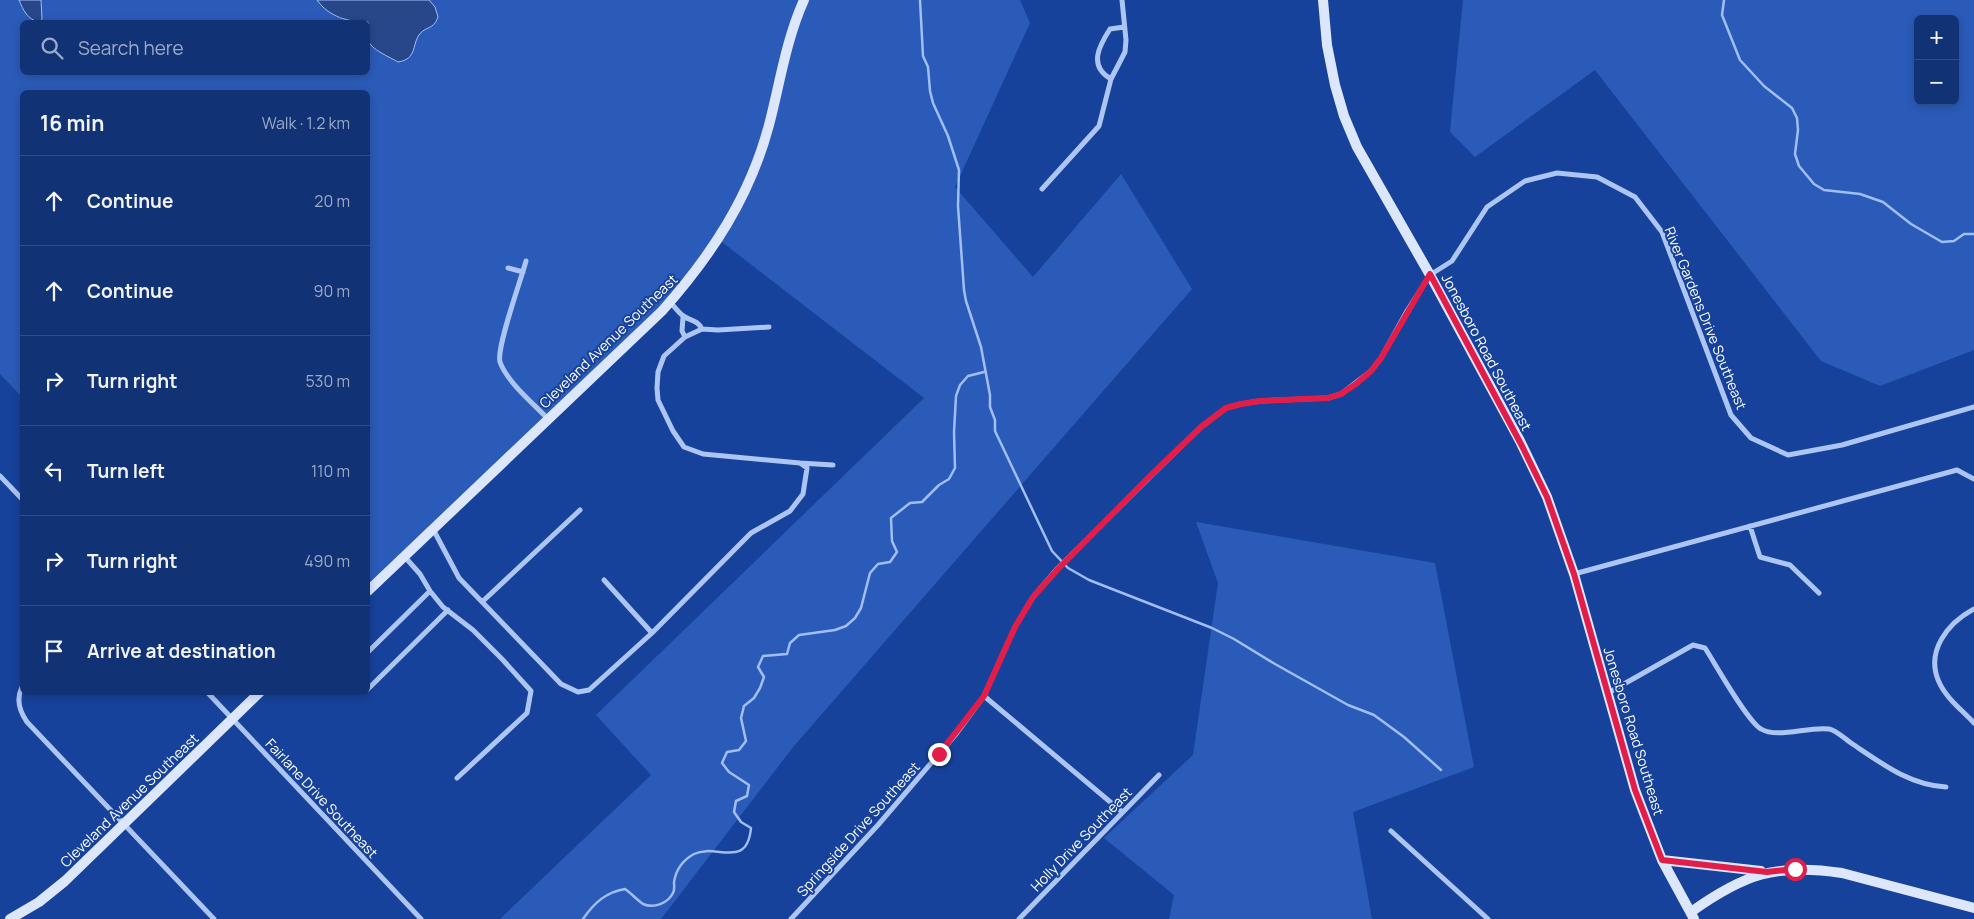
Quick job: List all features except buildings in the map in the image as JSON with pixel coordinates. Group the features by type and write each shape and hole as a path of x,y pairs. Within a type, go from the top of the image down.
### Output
{"main road":[{"name":"Cleveland Avenue Southeast","path":"370,589 670,302 694,275 728,225 752,174 769,126 791,34 804,0"},
{"name":"Jonesboro Road Southeast","path":"1323,0 1335,84 1344,116 1358,146 1430,274 1522,446 1547,497 1574,574 1635,790 1662,860 1690,917"},
{"name":"Cleveland Avenue Southeast","path":"10,919 39,902 65,881 257,695"},
{"path":"1662,860 1767,872"},
{"path":"1690,917 1726,889 1752,876 1767,872 1795,869 1842,873 1974,908"}],"street":[{"path":"1042,189 1099,126 1112,79 1125,52 1126,40 1122,0"},
{"path":"1112,79 1104,74 1098,63 1099,45 1110,28 1124,27"},
{"name":"River Gardens Drive Southeast","path":"1430,274 1452,261 1487,207 1525,181 1557,173 1598,177 1635,196 1662,232 1731,415 1751,438 1788,455 1842,445 1974,407"},
{"path":"526,261 500,344 500,362 508,377 548,419"},
{"path":"508,268 523,272"},
{"name":"Springside Drive Southeast","path":"791,919 920,778 956,734 984,696 1015,627 1033,597 1058,569 1201,427 1226,408 1260,401 1328,398 1349,389 1371,371 1381,358 1430,274"},
{"path":"670,302 683,317 691,318 699,323 702,329"},
{"path":"683,317 682,331 685,337"},
{"path":"769,327 702,329 685,337 664,356 658,372 658,400 664,413 684,447 703,454 833,465"},
{"path":"433,529 459,578 561,684 578,692 589,690 605,678 752,534 790,511 803,494 807,468 800,463"},
{"path":"1574,574 1957,470 1974,480"},
{"path":"0,476 20,497"},
{"path":"482,602 580,510"},
{"path":"1750,526 1760,558 1790,565 1819,593"},
{"path":"404,556 420,574 430,591 448,610 473,630 531,691 526,712 457,778"},
{"path":"604,580 652,633"},
{"path":"370,650 430,591"},
{"path":"1974,609 1950,626 1941,639 1936,652 1934,667 1939,682 1950,699 1974,723"},
{"path":"370,687 448,610"},
{"path":"1607,693 1693,645 1706,648 1748,715 1761,729 1771,733 1806,729 1830,729 1894,771 1931,786 1946,787"},
{"path":"21,695 19,704 22,715 27,722 214,919"},
{"name":"Fairlane Drive Southeast","path":"210,695 422,919"},
{"path":"984,696 1121,812"},
{"name":"Holly Drive Southeast","path":"1020,919 1121,812 1159,775"},
{"path":"1391,831 1488,919"}],"shaded area":[{"path":"0,0 1020,0 1030,23 955,187 1033,277 1121,174 1192,289 794,746 661,919 500,919 651,775 596,715 924,398 722,242 684,293 370,592 370,90 20,90 20,395 0,374"},
{"path":"19,0 41,0 41,20 34,20 24,11"},
{"path":"317,0 429,0 435,7 438,17 432,26 421,32 411,55 398,62 370,44 370,20 346,20 327,11"},
{"path":"1463,0 1974,0 1974,350 1880,386 1821,361 1595,70 1475,157 1450,132"},
{"path":"1196,522 1435,563 1474,767 1353,812 1372,919 1169,919 1174,895 1104,838 1193,755 1218,583"}],"waterway":[{"path":"920,0 923,56 928,67 930,91 959,170 958,206 964,290 981,347 990,395 990,407 995,420 995,431 1052,551 1068,568 1089,580 1212,628 1348,705 1374,715 1404,737 1441,770"},
{"path":"1724,0 1722,15 1740,60 1764,86 1792,108 1797,118 1798,130 1795,154 1799,166 1814,184 1824,190 1860,194 1883,202 1911,224 1942,242 1954,241 1964,234 1974,234"},
{"path":"583,919 601,899 618,890 625,889 643,904 652,906 660,904 671,897 676,873 683,862 690,856 703,851 729,853 737,852 744,848 751,828 741,822 734,812 736,801 747,796 749,785 729,772 722,763 727,752 739,750 746,741 741,718 744,706 754,698 764,677 758,667 763,656 787,654 790,643 799,635 835,630 846,626 855,618 861,608 870,573 878,564 890,562 897,552 892,541 891,518 910,503 922,502 939,485 949,479 955,468 956,396 960,385 968,376 984,372"}],"route":[{"path":"939,754 984,696 1015,627 1033,597 1148,478 1201,427 1226,408 1260,401 1328,398 1341,394 1356,384 1371,371 1381,358 1430,274 1522,446 1547,497 1574,574 1635,790 1662,860 1767,872 1795,869"}]}
